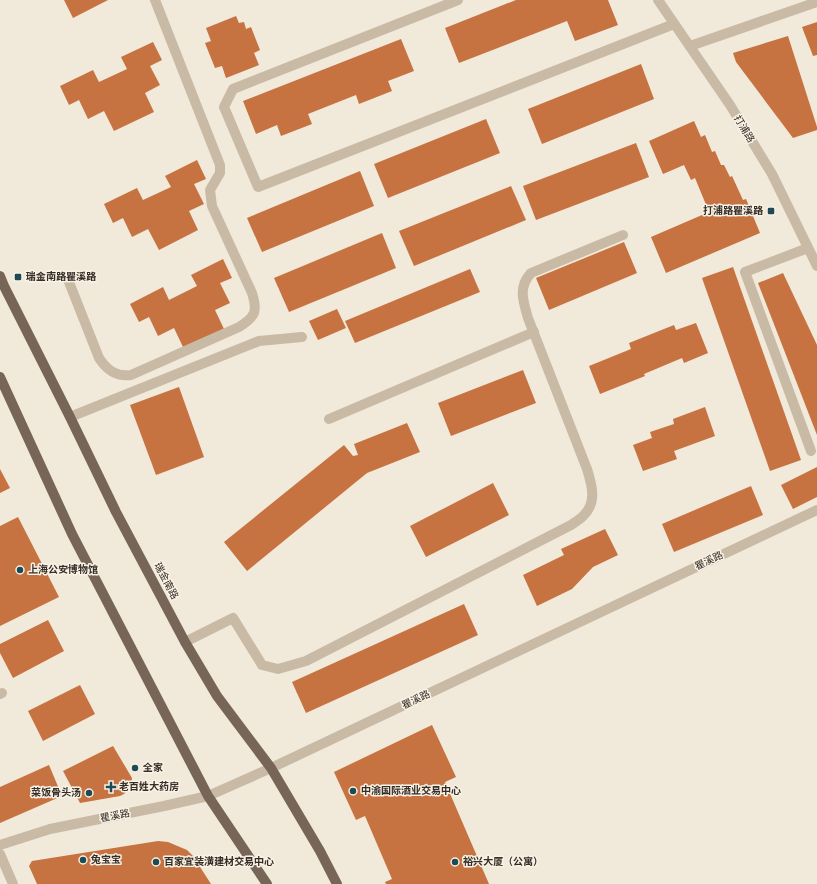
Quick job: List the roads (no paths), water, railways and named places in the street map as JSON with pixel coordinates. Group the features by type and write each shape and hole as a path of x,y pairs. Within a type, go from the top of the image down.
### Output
{"main road":[{"name":"瑞金南路","path":"0,276 116,512 185,642 217,696 271,768 320,851 336,884"},
{"path":"0,377 72,534 208,796 267,884"}],"street":[{"path":"66,278 99,358 104,366 113,373 123,376 131,375 239,327 250,320 254,312 255,304 252,293 212,206 210,190 220,173 220,165 155,0"},
{"path":"458,0 233,90 224,107 258,187 674,24"},
{"name":"打浦路","path":"658,0 730,105 772,174 817,266"},
{"path":"690,46 817,2"},
{"path":"185,642 233,618 262,665 278,670 306,661 571,525 584,515 592,502 592,486 587,469 534,332 524,303 523,289 525,280 531,273 623,235"},
{"path":"808,248 745,272 811,451"},
{"path":"329,419 534,332"},
{"path":"70,417 259,341 302,337"},
{"name":"瞿溪路","path":"0,845 50,829 208,796 271,768 817,510"},
{"path":"0,854 13,884"}],"place":[{"name":"打浦路瞿溪路","path":"771,211"},
{"name":"瑞金南路瞿溪路","path":"18,277"},
{"name":"上海公安博物馆","path":"20,570"},
{"name":"全家","path":"135,768"},
{"name":"老百姓大药房","path":"111,787"},
{"name":"中渝国际酒业交易中心","path":"353,791"},
{"name":"菜饭骨头汤","path":"89,793"},
{"name":"兔宝宝","path":"83,860"},
{"name":"百家宜装潢建材交易中心","path":"156,862"},
{"name":"裕兴大厦（公寓）","path":"455,862"}]}
